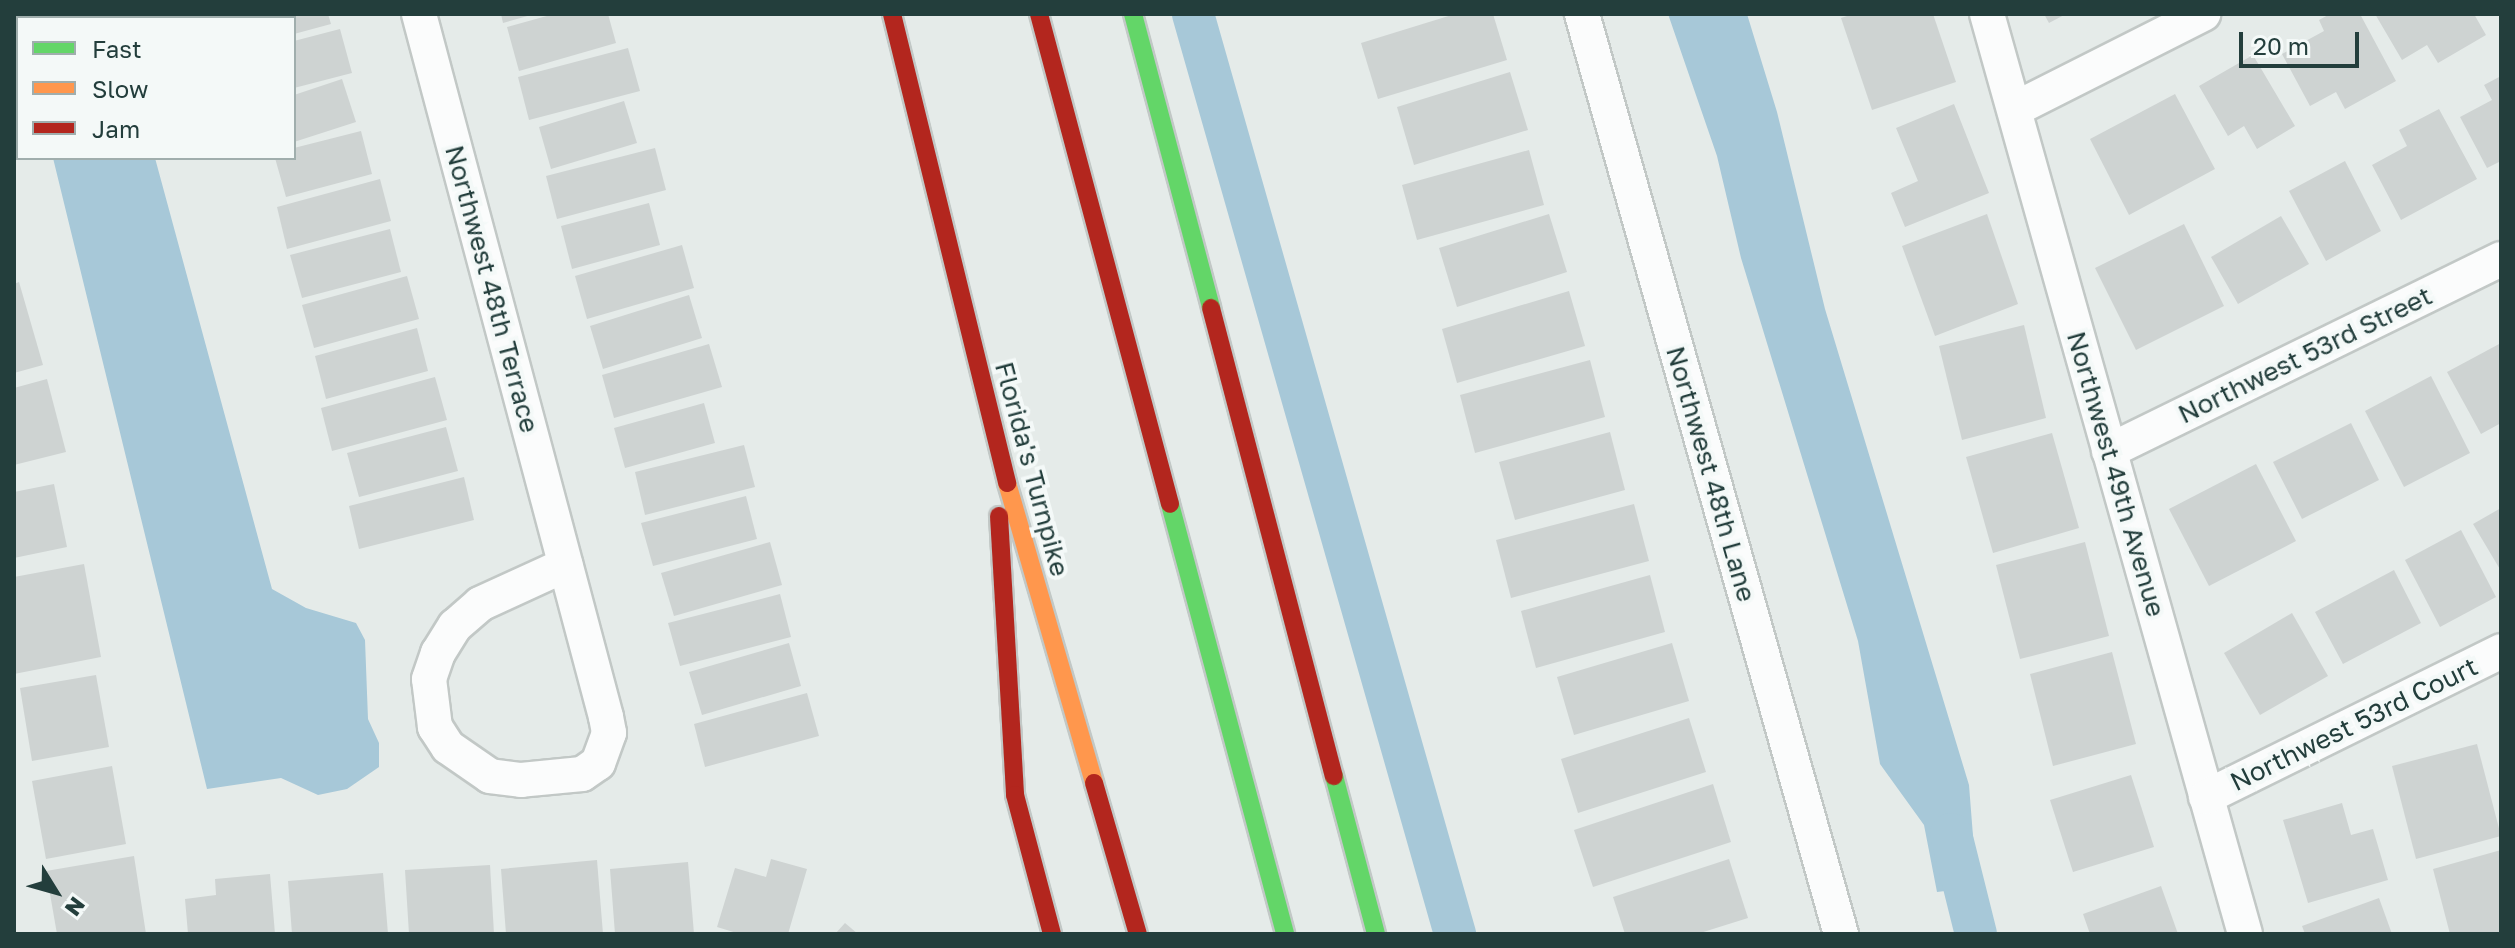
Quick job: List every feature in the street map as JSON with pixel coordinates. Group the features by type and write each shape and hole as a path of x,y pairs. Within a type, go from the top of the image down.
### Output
{"highway":[{"name":"Florida's Turnpike","path":"892,14 994,438 1138,934"},
{"path":"1039,14 1285,934"},
{"path":"1133,14 1376,934"},
{"path":"994,438 1015,795 1052,934"}],"street":[{"name":"Northwest 48th Terrace","path":"419,14 606,717 607,748 582,774 521,780 490,776 448,747 435,727 429,679 438,653 455,626 480,604 565,565"},
{"name":"Northwest 48th Lane","path":"1582,14 1841,934"},
{"name":"Northwest 49th Avenue","path":"1987,14 2245,934"},
{"path":"2015,109 2203,14"},
{"name":"Northwest 53rd Street","path":"2109,451 2501,259"},
{"name":"Northwest 53rd Court","path":"2206,797 2501,651"}],"water":[{"path":"18,14 116,16 18,16"},
{"path":"1668,14 1747,14 1777,112 1825,309 1969,785 1977,887 1937,892 1924,825 1880,764 1858,641 1741,258 1717,156"},
{"path":"53,160 156,160 272,589 306,608 356,623 365,640 368,719 379,743 379,767 347,789 318,795 281,778 207,789"}],"building":[{"path":"210,14 328,14 331,24 296,33 296,16"},
{"path":"501,14 531,14 531,15 503,23"},
{"path":"554,14 608,14 616,43 519,71 507,27"},
{"path":"1455,14 1493,14 1507,60 1378,99 1361,43"},
{"path":"1853,14 1933,14 1956,82 1872,110 1841,18"},
{"path":"2044,14 2066,14 2049,23"},
{"path":"2330,14 2360,14 2396,81 2345,109 2336,92 2310,106 2282,54 2324,31 2319,20"},
{"path":"2375,14 2474,14 2486,35 2438,63 2427,45 2402,60"},
{"path":"340,29 352,73 296,87 296,40"},
{"path":"628,48 640,91 529,120 518,77"},
{"path":"2253,55 2295,126 2257,149 2244,126 2228,136 2199,86"},
{"path":"1510,72 1528,130 1414,165 1397,107"},
{"path":"2501,76 2501,161 2487,168 2460,117 2492,100 2484,85"},
{"path":"342,79 356,122 296,141 296,94"},
{"path":"2175,94 2215,169 2129,215 2090,139"},
{"path":"624,101 637,143 551,169 539,127"},
{"path":"1954,104 1989,193 1905,227 1891,193 1918,181 1896,128"},
{"path":"2439,109 2477,179 2401,220 2372,165 2407,146 2399,130"},
{"path":"361,131 372,174 286,197 276,160 296,160 296,147"},
{"path":"655,148 666,190 557,219 546,176"},
{"path":"1529,150 1544,205 1417,240 1402,185"},
{"path":"2345,161 2381,231 2326,261 2289,191"},
{"path":"380,179 391,221 287,249 277,207"},
{"path":"649,203 660,245 572,269 561,226"},
{"path":"1549,214 1567,272 1457,307 1439,248"},
{"path":"1987,214 2018,304 1935,336 1902,246"},
{"path":"2281,216 2309,264 2238,304 2211,257"},
{"path":"2184,224 2224,306 2136,350 2095,268"},
{"path":"390,229 401,272 302,298 290,255"},
{"path":"682,245 694,288 587,319 575,276"},
{"path":"407,276 419,319 314,348 302,305"},
{"path":"19,282 43,365 14,373 14,284"},
{"path":"1569,291 1585,346 1457,383 1442,329"},
{"path":"689,295 702,338 603,369 590,326"},
{"path":"2024,325 2046,418 1962,440 1939,346"},
{"path":"417,328 428,371 326,399 315,356"},
{"path":"2501,343 2501,423 2481,434 2447,372"},
{"path":"709,344 722,387 614,418 602,375"},
{"path":"1590,360 1605,417 1475,453 1460,395"},
{"path":"2431,376 2470,453 2404,487 2365,411"},
{"path":"435,377 447,420 332,451 321,408"},
{"path":"47,379 66,452 14,465 14,388"},
{"path":"704,403 715,443 625,468 614,428"},
{"path":"2351,423 2379,480 2302,519 2273,462"},
{"path":"446,427 458,471 359,497 347,453"},
{"path":"1610,432 1625,490 1515,520 1499,462"},
{"path":"2052,433 2079,528 1993,553 1966,457"},
{"path":"744,445 755,487 645,515 635,472"},
{"path":"2256,464 2296,541 2209,586 2169,509"},
{"path":"464,477 474,520 359,549 349,506"},
{"path":"54,484 67,547 14,558 14,492"},
{"path":"746,496 757,539 653,566 641,523"},
{"path":"1634,504 1649,561 1511,598 1496,540"},
{"path":"2501,508 2501,571 2473,524"},
{"path":"2461,530 2496,597 2440,627 2405,560"},
{"path":"770,542 782,585 674,616 661,573"},
{"path":"2085,542 2109,636 2020,659 1996,565"},
{"path":"84,564 101,657 14,674 14,577"},
{"path":"2394,570 2421,623 2343,664 2315,612"},
{"path":"1650,575 1665,632 1536,668 1521,611"},
{"path":"780,594 791,637 680,666 668,623"},
{"path":"2292,613 2328,676 2260,715 2224,653"},
{"path":"789,643 801,686 702,715 689,672"},
{"path":"1672,643 1689,701 1574,735 1557,677"},
{"path":"2112,652 2136,744 2053,766 2030,674"},
{"path":"96,675 109,747 32,761 20,688"},
{"path":"807,693 819,736 705,767 694,724"},
{"path":"1689,718 1706,772 1578,813 1561,759"},
{"path":"2477,744 2501,836 2416,859 2392,766"},
{"path":"112,766 126,844 46,859 32,781"},
{"path":"2131,775 2154,847 2073,872 2050,800"},
{"path":"1713,784 1731,842 1593,887 1574,830"},
{"path":"2342,803 2351,835 2373,829 2388,880 2308,903 2283,820"},
{"path":"2501,850 2501,932 2450,934 2433,869"},
{"path":"134,856 146,934 57,934 46,871"},
{"path":"771,859 807,869 788,934 740,934 717,927 735,868 766,877"},
{"path":"1729,859 1748,918 1697,934 1625,934 1613,897"},
{"path":"597,860 603,934 506,934 501,869"},
{"path":"688,862 694,934 615,934 610,869"},
{"path":"490,865 494,934 409,934 405,870"},
{"path":"383,873 388,934 292,934 288,881"},
{"path":"270,874 275,934 188,934 185,899 216,895 215,879"},
{"path":"2161,886 2178,934 2090,934 2083,914"},
{"path":"2379,898 2392,934 2305,934 2302,926"},
{"path":"845,923 858,934 835,934"}],"waterway":[{"path":"1193,14 1455,934"},
{"path":"1951,834 1976,934"}],"traffic: fast":[{"path":"1133,14 1211,308"},
{"path":"1170,504 1285,934"},
{"path":"1334,776 1376,934"}],"traffic: slow":[{"path":"1007,483 1094,783"}],"traffic: jam":[{"path":"892,14 1007,483"},
{"path":"1039,14 1170,504"},
{"path":"1211,308 1334,776"},
{"path":"999,516 1015,795 1052,934"},
{"path":"1094,783 1138,934"}]}
